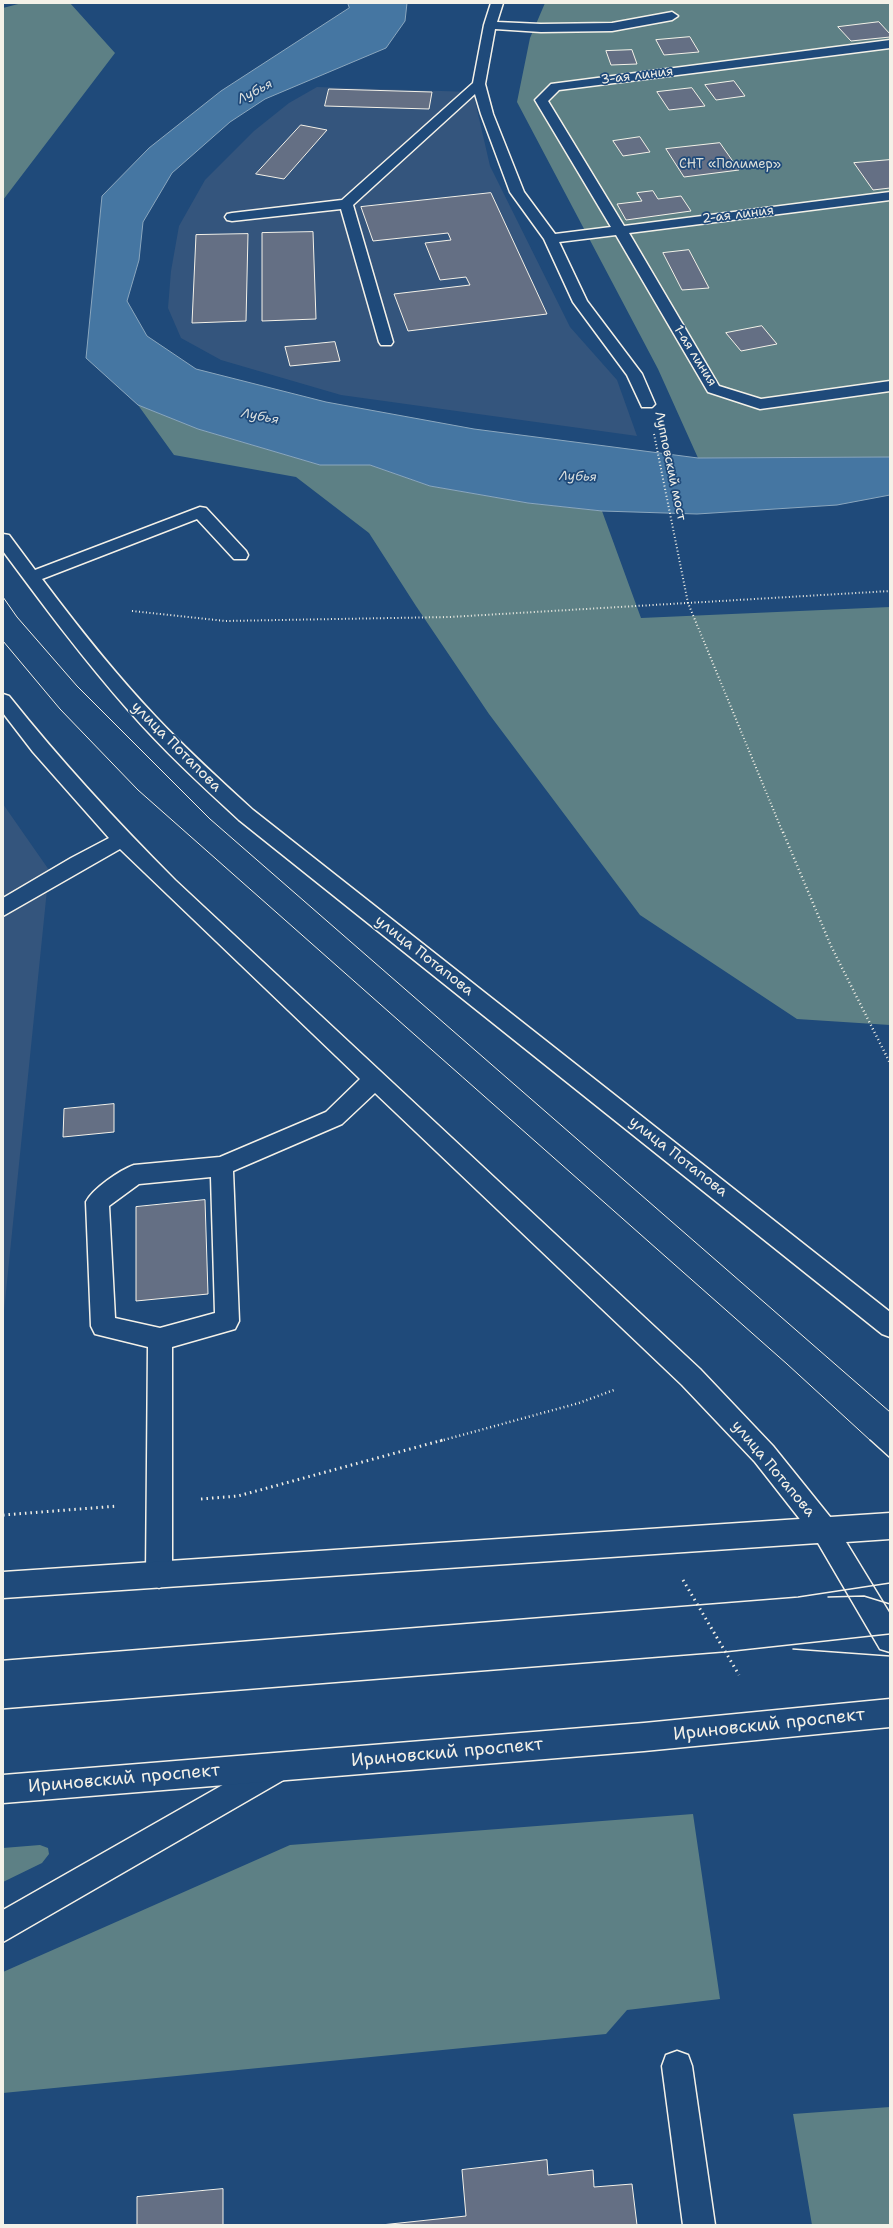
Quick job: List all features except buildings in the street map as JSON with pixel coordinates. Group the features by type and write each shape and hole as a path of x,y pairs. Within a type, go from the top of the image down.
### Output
{"street":[{"path":"497,3 490,25 479,84 487,114 517,192 551,239 580,302 634,374 647,404"},
{"path":"490,25 541,28 612,27 672,16"},
{"name":"3-ая линия","path":"620,230 541,100 555,87 890,44"},
{"path":"232,217 346,204 479,84"},
{"name":"2-ая линия","path":"551,239 890,196"},
{"path":"346,204 386,342"},
{"name":"1-ая линия","path":"620,230 713,390 760,404 890,386"},
{"path":"31,577 200,512 240,555"},
{"name":"улица Потапова","path":"3,539 121,691 175,748 246,815 890,1326"},
{"name":"улица Потапова","path":"3,700 40,747 122,840 229,944 691,1378 764,1454 826,1532 890,1640"},
{"path":"3,908 78,863 122,840"},
{"path":"222,1166 227,1321 160,1339 103,1326 97,1202 134,1175 222,1166 334,1118 374,1080"},
{"path":"158,1575 160,1339"},
{"path":"3,1585 826,1532 890,1526"},
{"name":"Ириновский проспект","path":"3,1789 741,1728 890,1713"},
{"path":"3,1927 279,1766"},
{"path":"677,2066 699,2225"}],"path":[{"name":"Лупповский мост","path":"647,404 675,531 688,603 739,729 831,946 890,1063"},
{"path":"132,611 233,621 450,617 890,591"},
{"path":"3,1516 238,1496 579,1403 614,1390"},
{"path":"683,1580 739,1676"}],"shaded area":[{"path":"317,87 473,92 490,166 570,327 617,380 637,436 341,395 221,360 181,338 168,308 171,271 179,226 205,180 254,131 289,103"},
{"path":"3,804 49,870 3,1321"}],"green space":[{"path":"22,3 70,3 115,53 3,200 3,8"},
{"name":"СНТ «Полимер»","path":"545,3 890,3 890,457 698,458 658,369 517,102 530,38"},
{"path":"138,405 198,429 320,465 370,465 430,486 528,503 602,511 641,618 890,607 890,1025 797,1019 640,915 489,714 369,533 296,477 174,455"},
{"path":"693,1814 720,1999 627,2010 606,2034 3,2093 3,1972 290,1845"},
{"path":"40,1845 48,1848 49,1854 42,1863 3,1882 3,1848"},
{"path":"890,2107 890,2225 812,2225 793,2114"}],"water":[{"name":"Лубья","path":"348,3 407,3 405,21 386,48 265,99 230,122 172,173 143,222 139,260 127,301 147,336 196,369 326,402 474,429 698,458 890,457 890,495 837,505 697,514 602,511 528,503 430,486 370,465 320,465 198,429 138,405 86,358 102,196 149,148 221,91 349,8"}],"tram line":[{"path":"3,597 17,617 77,686 210,819 890,1412"},
{"path":"3,641 60,709 138,790 787,1364 871,1441"},
{"path":"870,1440 890,1458"},
{"path":"3,1660 798,1597 890,1583"},
{"path":"828,1597 864,1596 890,1604"},
{"path":"3,1709 725,1652 890,1634"},
{"path":"793,1649 890,1656"}]}
